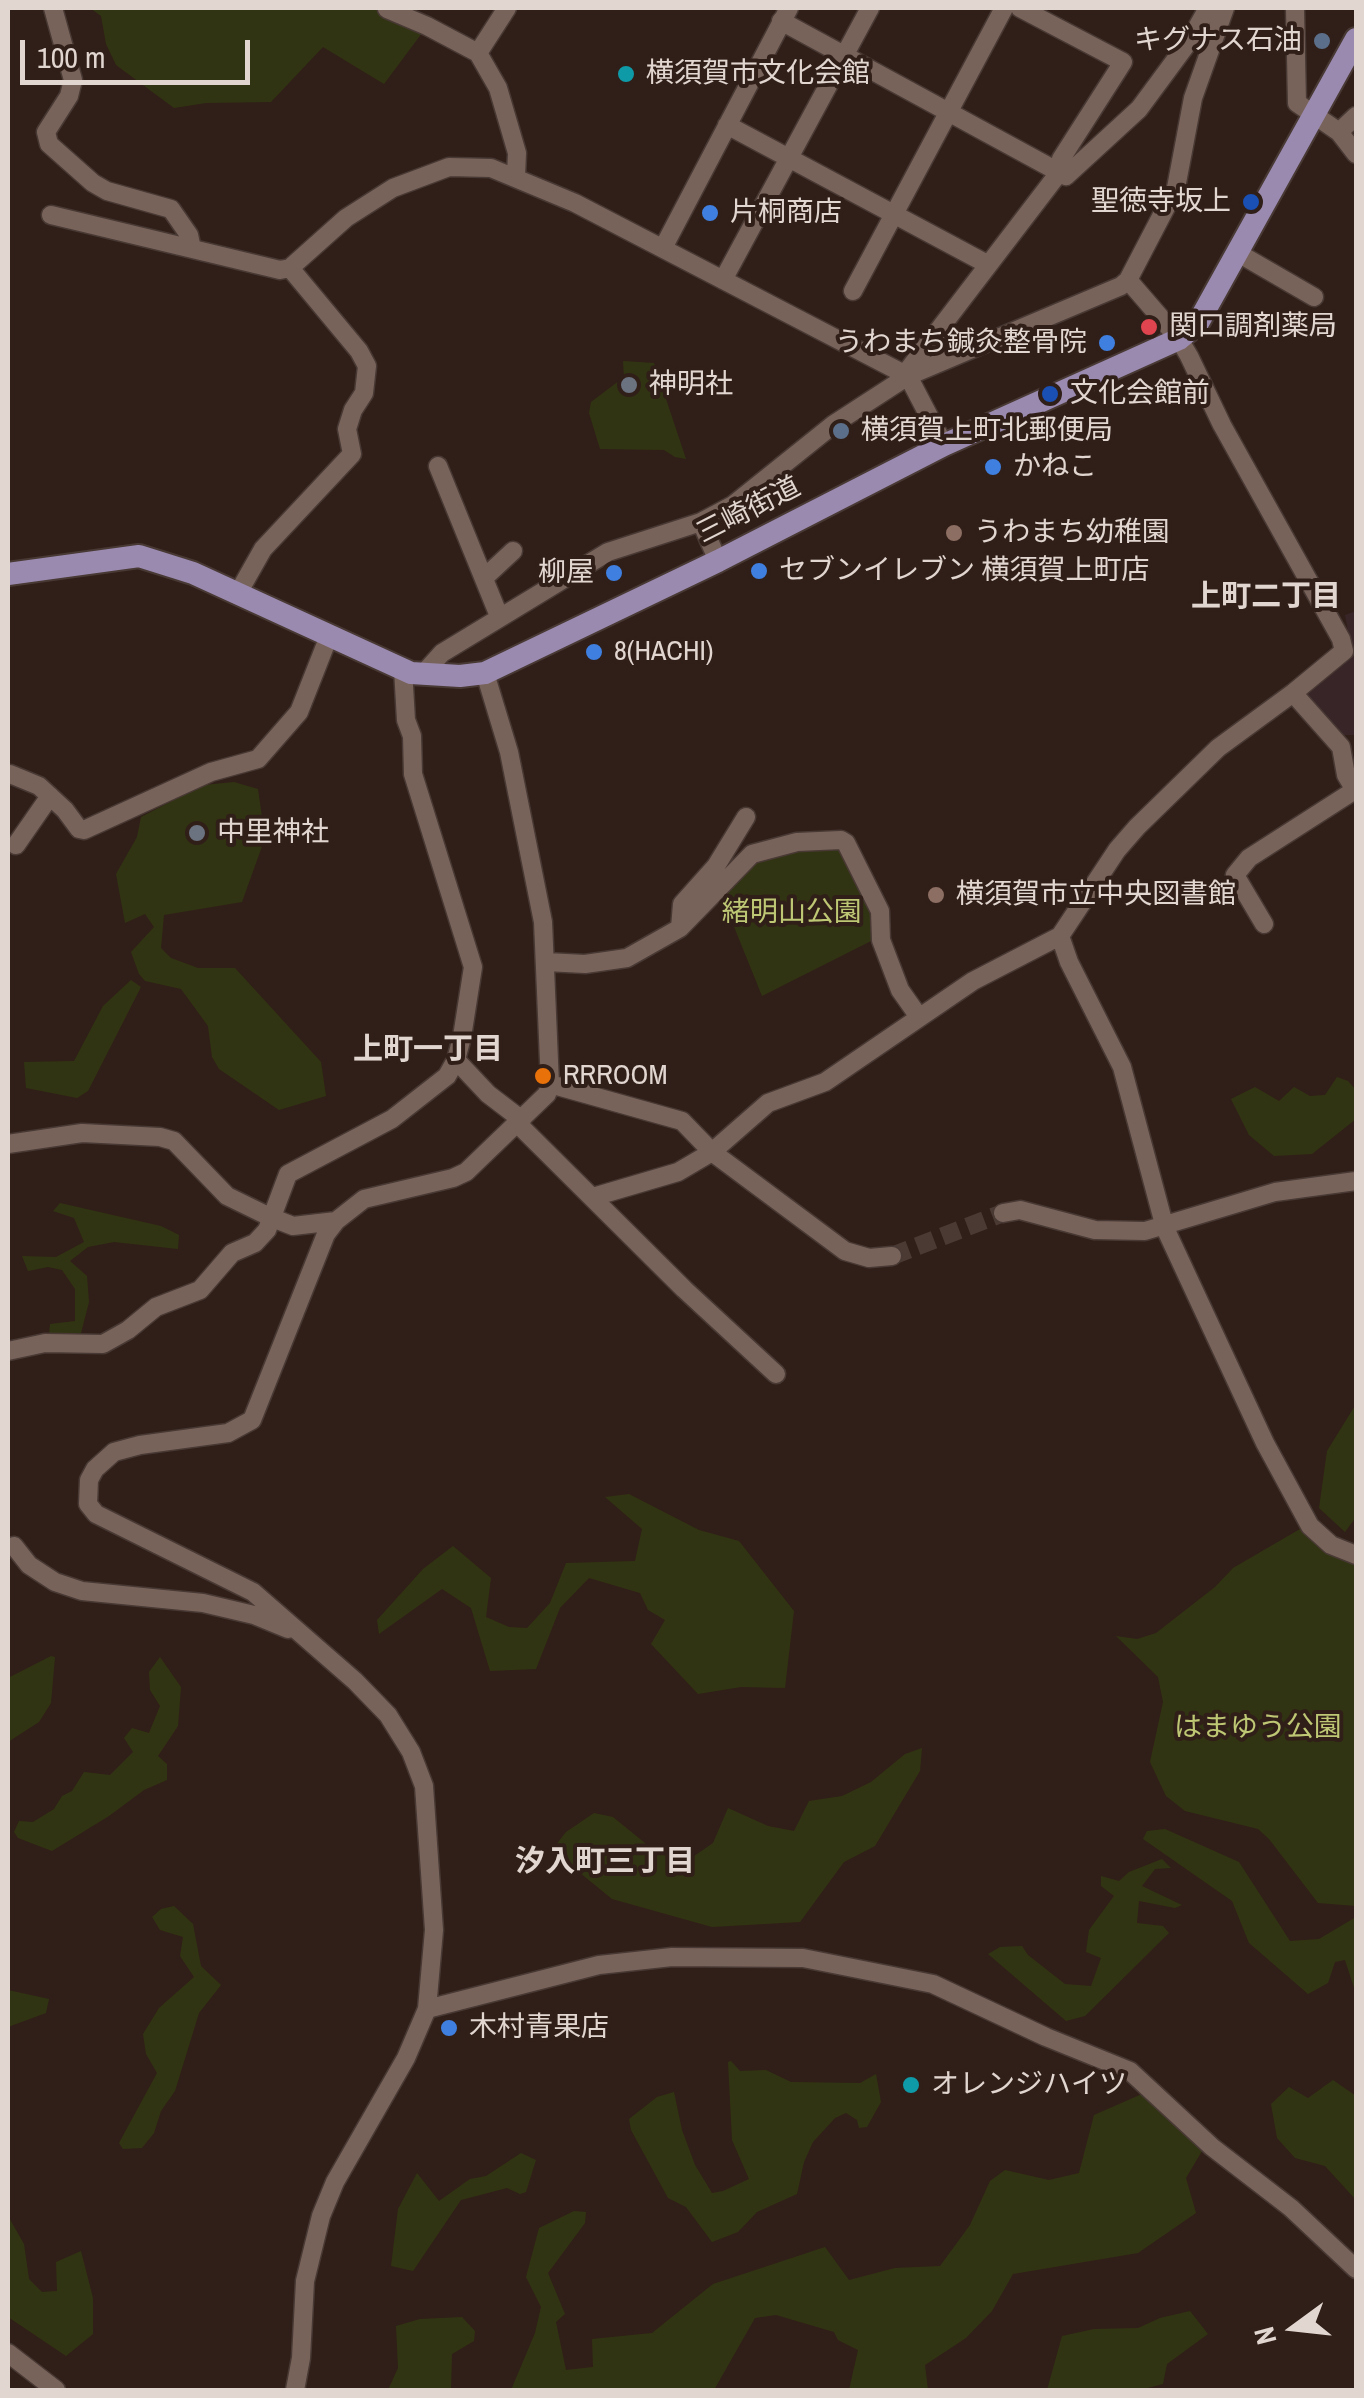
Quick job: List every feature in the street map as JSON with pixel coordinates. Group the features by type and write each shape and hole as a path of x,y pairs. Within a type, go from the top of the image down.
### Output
{"main road":[{"name":"三崎街道","path":"8,574 129,555 193,573 413,672 485,673 718,561 944,445 1179,339 1198,322 1356,39"}],"street":[{"path":"53,8 73,80 69,96 46,132 48,144 106,190 171,209 192,249"},
{"path":"478,54 508,8"},
{"path":"724,280 870,8"},
{"path":"853,291 1004,8"},
{"path":"906,375 986,264 1058,174 1061,160 1122,62 1020,8"},
{"path":"664,248 785,14 844,56 1066,176 1139,109 1190,40 1208,8"},
{"path":"8,1351 46,1342 103,1344 156,1307 200,1290 232,1253 254,1243 267,1230 288,1174 404,1110 448,1076 456,1060 473,968 413,774 412,736 406,720 413,672 608,552 702,522 732,505 834,424 906,375 1121,286 1128,280 1176,188 1192,98 1225,8"},
{"path":"1294,8 1296,102 1338,132 1356,154"},
{"path":"387,10 427,26 478,54 498,88 517,153 516,176"},
{"path":"1338,132 1356,116"},
{"path":"726,126 986,264"},
{"path":"52,216 280,270 290,268 346,218 410,180 473,165 516,176 664,248 906,375 944,445"},
{"path":"1238,253 1314,297"},
{"path":"237,594 263,549 352,454 347,429 364,393 367,366 359,351 290,268"},
{"path":"593,1197 678,1172 712,1152 768,1103 825,1082 974,981 1060,936 1116,850 1137,826 1218,748 1344,651 1341,638 1222,425 1179,339 1128,280"},
{"path":"438,466 499,616"},
{"path":"702,522 718,561"},
{"path":"484,578 514,552"},
{"path":"10,774 39,786 78,829 84,830 211,772 258,759 300,712 328,636"},
{"path":"295,2390 306,2281 320,2216 335,2182 406,2058 428,2009 434,1930 424,1786 412,1752 388,1715 303,1634 253,1592 96,1514 88,1504 86,1492 95,1469 114,1452 228,1433 252,1420 326,1234 336,1221 364,1199 466,1172 547,1094 550,1084 543,922 509,752 485,673"},
{"path":"1264,924 1235,875 1249,858 1356,791 1346,775 1349,744 1293,694"},
{"path":"16,846 50,796"},
{"path":"680,928 682,904 716,866 746,817"},
{"path":"546,962 585,964 627,958 680,928 752,854 797,842 841,840 880,912 881,940 900,990 919,1017"},
{"path":"1060,936 1122,1067 1166,1228 1265,1443 1310,1526 1330,1546 1356,1556"},
{"path":"456,1060 684,1289 776,1374"},
{"path":"550,1084 682,1121 712,1152 845,1251 869,1258 892,1256"},
{"path":"8,1144 82,1133 174,1141 227,1196 293,1226 336,1221"},
{"path":"1002,1213 1020,1210 1095,1230 1122,1232 1166,1228 1275,1192 1356,1182"},
{"path":"14,1546 55,1582 82,1591 203,1602 254,1615 303,1634"},
{"path":"428,2009 599,1965 672,1957 802,1958 932,1984 1130,2071 1212,2147 1291,2208 1356,2268"},
{"path":"12,2363 56,2390"}],"shaded area":[{"path":"1356,611 1356,735 1338,735 1305,695 1353,657 1345,615"}],"green space":[{"path":"90,8 383,8 425,29 384,84 323,47 271,102 206,103 174,108 116,65 106,44 101,16"},
{"name":"神明社","path":"623,361 654,363 686,459 664,450 600,449 589,413 591,402 624,377"},
{"path":"234,782 258,789 265,838 242,902 164,915 161,948 171,958 198,968 235,968 321,1062 326,1096 279,1110 219,1069 212,1057 208,1026 181,989 145,981 139,974 131,952 154,927 145,914 125,923 116,874 137,837 141,817 203,785"},
{"name":"緒明山公園","path":"834,846 842,852 873,914 875,939 762,996 722,897 747,868 770,854"},
{"path":"131,980 141,987 88,1091 77,1098 26,1088 24,1062 74,1061 103,1006"},
{"path":"1337,1077 1356,1090 1356,1119 1312,1154 1274,1156 1249,1135 1231,1099 1255,1087 1279,1101 1294,1087 1310,1096 1325,1095"},
{"path":"60,1203 161,1226 179,1235 178,1249 114,1242 88,1247 70,1261 87,1276 89,1302 81,1333 49,1335 50,1324 75,1321 75,1289 62,1270 48,1267 28,1271 22,1256 56,1257 84,1242 74,1218 53,1211"},
{"path":"1356,1404 1356,1517 1345,1532 1319,1508 1327,1451"},
{"path":"629,1494 699,1530 739,1541 794,1611 785,1688 741,1687 698,1694 651,1644 665,1620 648,1610 640,1593 589,1578 560,1608 536,1669 490,1671 471,1608 442,1589 379,1634 377,1620 423,1569 453,1546 491,1578 486,1617 509,1627 527,1628 550,1603 566,1563 635,1561 642,1529 605,1497"},
{"name":"はまゆう公園","path":"1300,1529 1339,1559 1356,1565 1356,1906 1318,1903 1258,1829 1185,1811 1166,1796 1150,1762 1163,1702 1158,1677 1116,1636 1137,1639 1156,1633 1233,1568"},
{"path":"55,1657 51,1703 39,1722 8,1742 8,1678"},
{"path":"160,1657 181,1687 178,1726 158,1756 167,1764 167,1780 144,1790 52,1851 18,1838 14,1832 19,1821 33,1822 54,1809 84,1772 110,1775 133,1752 124,1738 132,1728 149,1733 160,1706 150,1690 149,1672"},
{"path":"922,1748 920,1771 875,1846 844,1862 800,1922 712,1927 612,1899 552,1850 566,1832 594,1813 613,1817 656,1852 684,1863 713,1843 728,1808 768,1826 794,1831 809,1801 842,1796 871,1782 905,1754"},
{"path":"1165,1829 1239,1862 1290,1941 1319,1939 1356,1917 1356,1994 1345,1960 1335,1962 1328,1983 1308,1994 1249,1943 1232,1901 1143,1839 1147,1831"},
{"path":"1162,1859 1171,1868 1155,1869 1142,1886 1182,1905 1175,1908 1139,1901 1137,1923 1163,1926 1169,1933 1085,2016 1066,2021 988,1954 1000,1947 1022,1946 1065,1984 1091,1986 1101,1958 1086,1952 1089,1930 1114,1896 1101,1886 1101,1876 1119,1881 1129,1872"},
{"path":"174,1906 193,1924 201,1966 221,1985 199,2013 175,2091 161,2111 154,2133 142,2148 123,2149 119,2143 157,2073 146,2054 143,2034 159,2008 194,1977 180,1956 183,1937 160,1930 152,1917 161,1909"},
{"path":"8,1990 49,1999 46,2013 8,2027"},
{"path":"728,2062 740,2071 766,2070 791,2082 860,2083 876,2074 881,2102 867,2127 859,2128 857,2120 846,2113 835,2118 813,2142 797,2194 757,2212 738,2232 712,2242 686,2207 668,2198 631,2130 629,2119 657,2097 674,2092 695,2165 712,2193 749,2179 732,2140"},
{"path":"1333,2080 1356,2096 1356,2200 1325,2166 1295,2158 1277,2138 1271,2104 1289,2087 1308,2098"},
{"path":"1142,2094 1202,2151 1186,2178 1196,2213 1138,2253 1013,2274 992,2311 966,2338 925,2365 928,2390 849,2390 858,2350 838,2340 834,2332 776,2315 755,2318 714,2390 511,2390 535,2333 541,2307 526,2277 539,2228 574,2211 586,2212 585,2223 548,2273 565,2314 556,2322 566,2370 593,2367 592,2339 652,2333 713,2284 825,2247 849,2280 895,2268 940,2266 970,2225 990,2181 1005,2170 1049,2180 1079,2173 1094,2115"},
{"path":"521,2153 536,2160 526,2192 520,2194 507,2188 461,2200 413,2271 391,2266 398,2209 417,2173 439,2201 470,2179 486,2176"},
{"path":"8,2216 24,2244 29,2279 42,2292 57,2291 56,2262 81,2251 93,2298 93,2334 66,2356 8,2317"},
{"path":"1190,2311 1208,2334 1167,2364 1163,2384 1140,2390 1047,2390 1062,2336 1094,2329 1138,2328"},
{"path":"462,2317 475,2331 474,2341 452,2354 451,2390 388,2390 398,2368 396,2326 420,2319"}],"tunnel":[{"path":"892,1256 1003,1213"}],"place":[{"name":"キグナス石油","path":"1322,41"},
{"name":"横須賀市文化会館","path":"626,74"},
{"name":"聖徳寺坂上","path":"1251,202"},
{"name":"片桐商店","path":"710,213"},
{"name":"関口調剤薬局","path":"1149,327"},
{"name":"うわまち鍼灸整骨院","path":"1107,343"},
{"name":"神明社","path":"629,385"},
{"name":"文化会館前","path":"1050,394"},
{"name":"横須賀上町北郵便局","path":"841,431"},
{"name":"かねこ","path":"993,467"},
{"name":"うわまち幼稚園","path":"954,533"},
{"name":"セブンイレブン 横須賀上町店","path":"759,571"},
{"name":"柳屋","path":"614,573"},
{"name":"8(HACHI)","path":"594,652"},
{"name":"中里神社","path":"197,833"},
{"name":"横須賀市立中央図書館","path":"936,895"},
{"name":"RRROOM","path":"543,1076"},
{"name":"木村青果店","path":"449,2028"},
{"name":"オレンジハイツ","path":"911,2085"}],"district":[{"name":"上町二丁目","path":"1266,598"},
{"name":"上町一丁目","path":"428,1051"},
{"name":"汐入町三丁目","path":"605,1863"}]}
